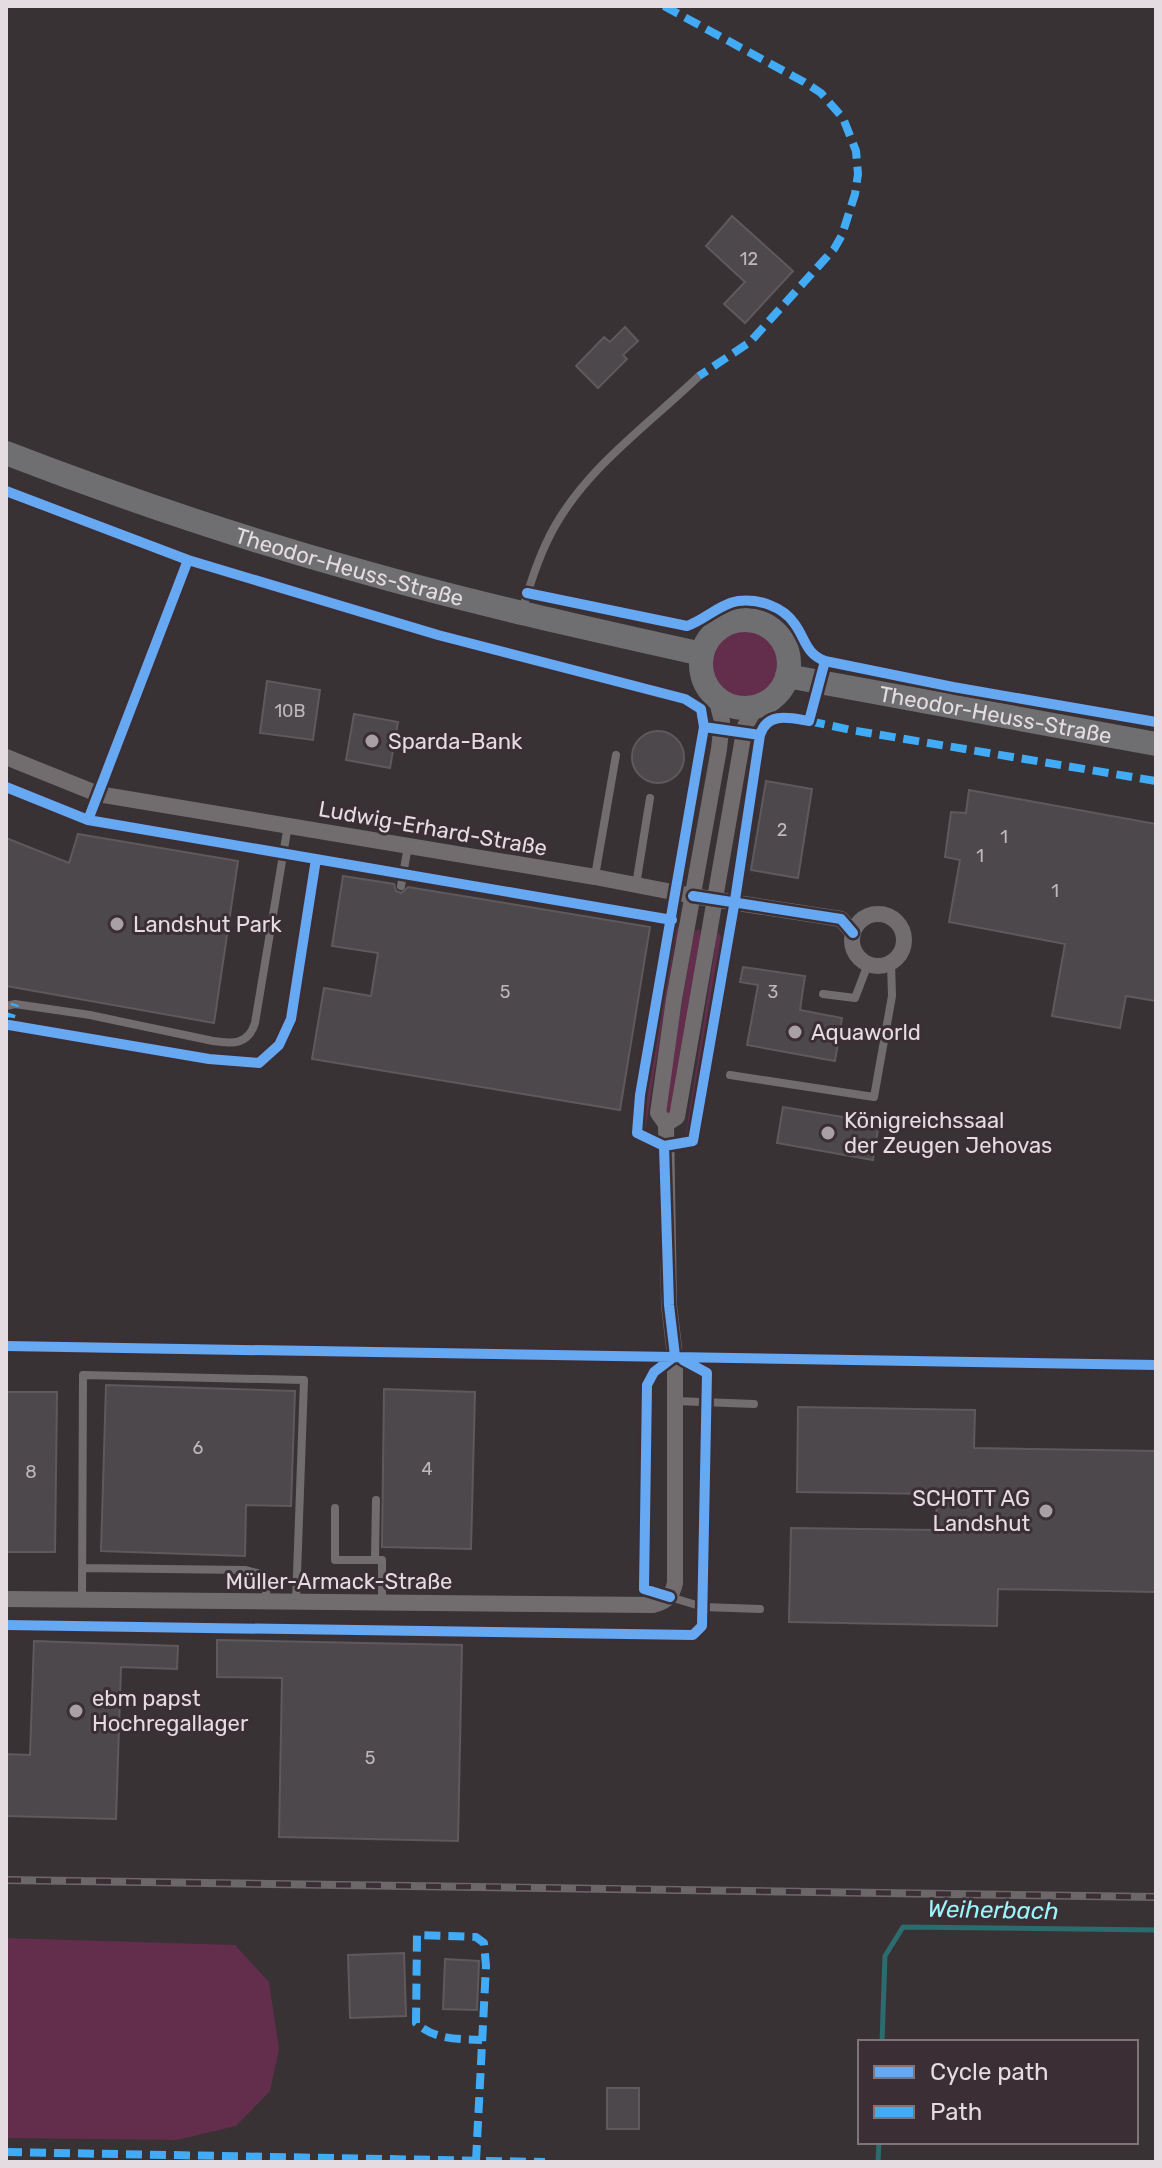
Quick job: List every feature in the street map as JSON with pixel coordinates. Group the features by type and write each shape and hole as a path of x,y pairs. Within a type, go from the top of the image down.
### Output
{"main road":[{"name":"Theodor-Heuss-Straße","path":"6,453 222,531 355,570 702,654"},
{"path":"756,621 774,630 786,647 787,676 776,695 757,706 736,707 716,698 703,678 702,654 711,636 726,624 756,621"},
{"name":"Theodor-Heuss-Straße","path":"787,676 1156,744"}],"street":[{"path":"670,1597 675,1583 675,1356 669,1305 666,1124 658,1113 674,999 722,729 716,698"},
{"path":"666,1124 677,1117 745,726 757,706"},
{"name":"Ludwig-Erhard-Straße","path":"6,757 98,794 841,919 853,933"},
{"path":"882,915 895,921 903,934 899,955 891,963 883,966 868,964 853,948 856,926 867,916 882,915"},
{"name":"Müller-Armack-Straße","path":"6,1599 653,1605 670,1597"}],"lane":[{"path":"522,612 544,549 574,497 619,450 699,376"},
{"path":"595,877 616,755"},
{"path":"636,886 650,798"},
{"path":"6,1006 15,1004 90,1015 231,1044 243,1041 251,1034 255,1023 288,825"},
{"path":"401,886 408,846"},
{"path":"730,1075 874,1097 892,996 891,963"},
{"path":"823,994 855,998 868,964"},
{"path":"82,1601 83,1375 304,1380 296,1603"},
{"path":"675,1401 754,1404"},
{"path":"375,1560 376,1500"},
{"path":"335,1508 335,1560 382,1560 382,1604"},
{"path":"83,1568 245,1570 265,1578 267,1603"},
{"path":"670,1597 703,1607 760,1609"}],"shaded area":[{"path":"738,630 752,630 774,645 780,665 778,678 770,690 752,700 738,700 716,685 710,672 710,658 725,636"},
{"path":"680,925 682,937 675,942 645,1132 641,1131 642,1113 672,933"},
{"path":"700,929 701,943 673,1112 668,1115 664,1110 692,943 695,931"},
{"path":"718,932 722,938 690,1139 685,1139 715,949 712,943"},
{"path":"6,1938 235,1945 269,1982 279,2049 270,2091 236,2126 177,2140 6,2138"}],"building":[{"path":"732,216 793,271 745,323 724,304 745,282 706,246"},
{"path":"625,327 638,341 623,355 627,359 598,388 576,366 604,337 610,342"},
{"path":"267,681 320,690 313,740 260,733"},
{"name":"Sparda-Bank","path":"354,714 398,722 390,768 346,760"},
{"path":"658,731 677,738 684,757 677,776 658,783 639,776 632,757 639,738"},
{"path":"766,781 812,789 798,878 751,870"},
{"path":"969,790 1156,824 1156,1001 1126,996 1120,1028 1052,1016 1065,944 949,922 960,860 945,857 951,812 966,813"},
{"name":"Landshut Park","path":"78,834 238,861 214,1023 6,986 6,838 69,863"},
{"path":"343,876 394,884 396,891 401,893 408,887 650,927 620,1110 312,1059 324,988 371,996 378,953 332,946"},
{"name":"Aquaworld","path":"743,967 805,976 800,1010 842,1018 835,1061 747,1045 758,985 740,982"},
{"name":"Königreichssaal der Zeugen Jehovas","path":"783,1107 879,1123 873,1160 777,1143"},
{"path":"106,1385 295,1391 291,1506 246,1505 245,1556 101,1551"},
{"path":"384,1389 475,1392 471,1549 382,1547"},
{"path":"6,1392 57,1392 55,1552 6,1552"},
{"name":"SCHOTT AG Landshut","path":"798,1407 975,1410 974,1448 1156,1451 1156,1592 998,1589 997,1626 789,1622 791,1528 936,1530 937,1494 797,1492"},
{"path":"217,1640 462,1645 458,1841 279,1837 282,1678 217,1677"},
{"name":"ebm papst Hochregallager","path":"34,1641 178,1646 177,1669 121,1667 116,1819 6,1816 6,1754 30,1755"},
{"path":"404,1953 406,2016 350,2018 348,1955"},
{"path":"445,1959 479,1961 477,2010 443,2009"},
{"path":"607,2088 639,2088 639,2129 607,2129"}],"waterway":[{"name":"Weiherbach","path":"882,2040 885,1956 903,1927 1156,1930"},
{"name":"Weiherbach","path":"878,2162 879,2144"}],"railway":[{"path":"6,1880 1156,1897"}],"marked path":[{"path":"664,6 821,93 843,118 856,151 858,174 855,194 842,235 834,249 750,342 699,376"},
{"path":"809,721 1156,781"},
{"path":"7,1029 15,1004"},
{"path":"476,2161 486,1966 484,1943 476,1937 417,1935 416,2023 439,2036 482,2040"},
{"path":"6,2152 545,2162"}],"cycle path":[{"path":"6,491 188,560 438,635 685,699 701,709 704,727 760,735 763,727 774,719 809,721 825,661"},
{"path":"88,820 188,560"},
{"path":"527,593 687,626 731,603 746,600 762,602 789,617 810,650 825,661 1156,722"},
{"path":"704,727 640,1095 637,1133 664,1146 693,1141 760,735"},
{"path":"6,787 88,820 672,920"},
{"path":"9,1025 209,1059 259,1063 279,1045 291,1019 316,859"},
{"path":"693,896 841,919 853,933"},
{"path":"664,1146 669,1305 675,1356"},
{"path":"6,1346 1156,1365"},
{"path":"670,1597 644,1589 647,1385 654,1372 675,1356"},
{"path":"6,1625 693,1635 702,1626 707,1373 683,1360"}],"place":[{"name":"Sparda-Bank","path":"372,741"},
{"name":"Landshut Park","path":"117,924"},
{"name":"Aquaworld","path":"795,1032"},
{"name":"Königreichssaal der Zeugen Jehovas","path":"828,1133"},
{"name":"SCHOTT AG Landshut","path":"1046,1511"},
{"name":"ebm papst Hochregallager","path":"76,1711"}]}
